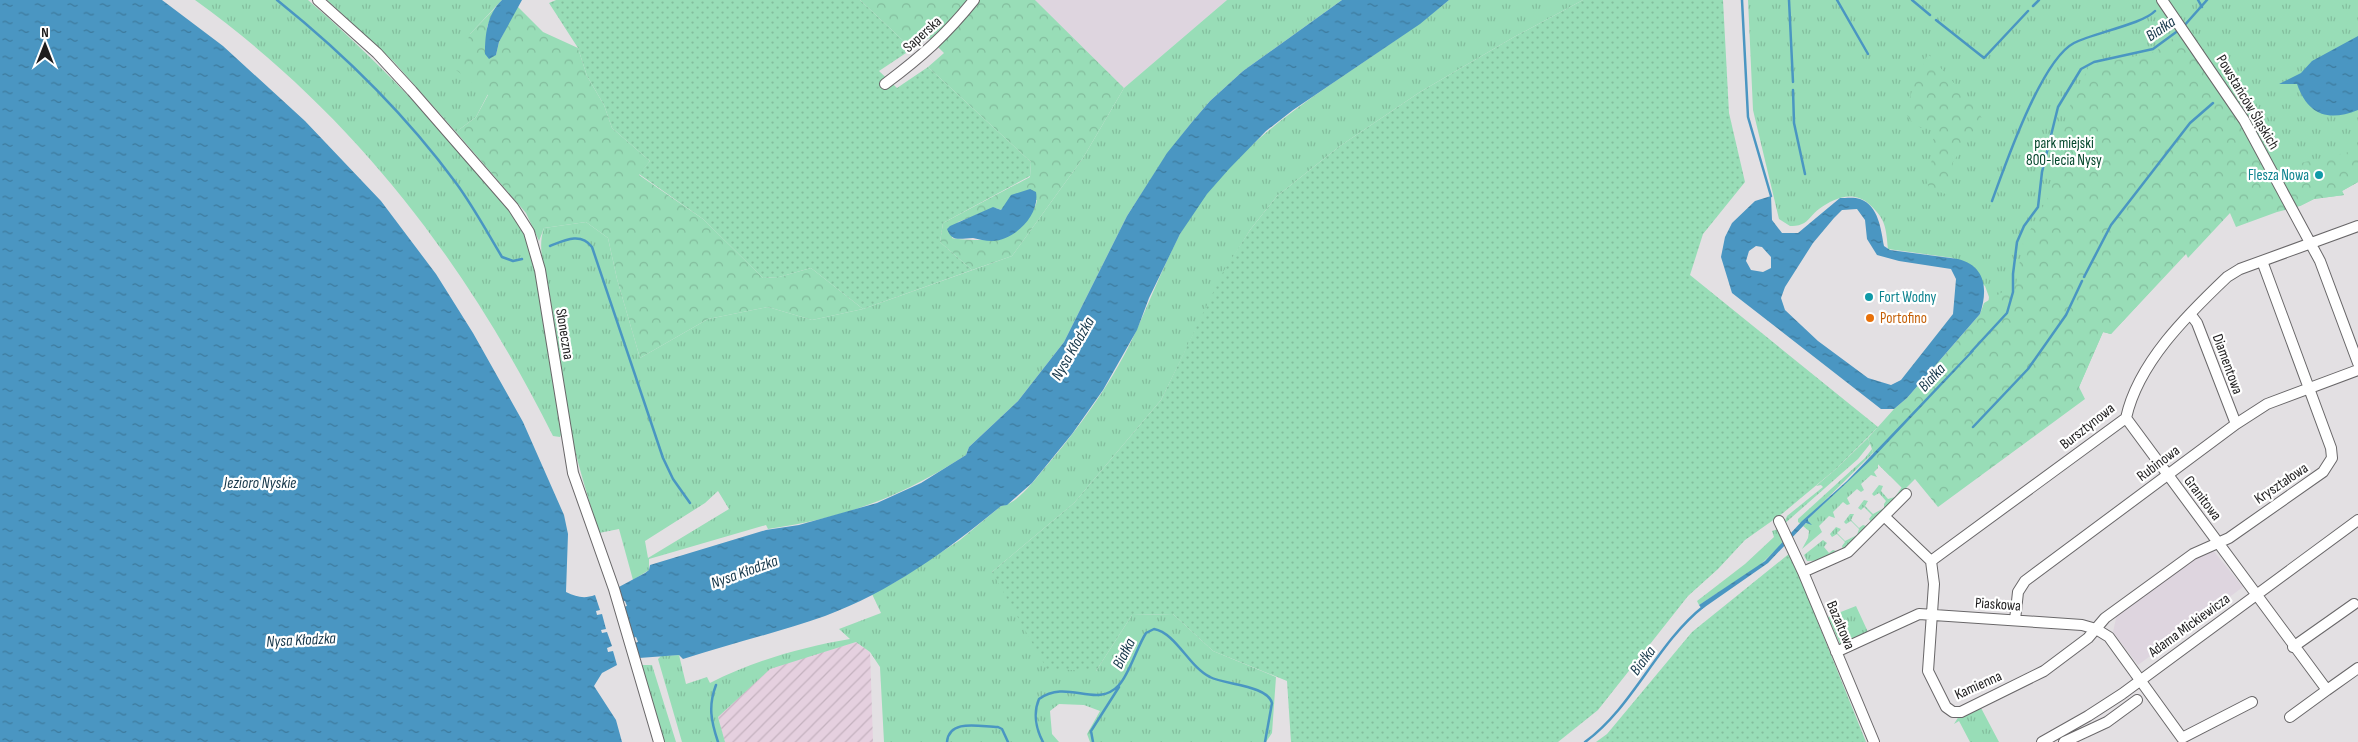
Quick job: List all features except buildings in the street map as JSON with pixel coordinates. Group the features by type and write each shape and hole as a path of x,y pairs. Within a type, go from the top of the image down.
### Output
{"street":[{"name":"Słoneczna","path":"318,0 377,54 412,91 513,207 529,232 540,270 573,473 614,589 659,742"},
{"name":"Saperska","path":"885,84 927,52 954,26 974,0"},
{"name":"Powstańców Śląskich","path":"2162,0 2237,107 2328,279 2358,363"},
{"name":"Bursztynowa","path":"1931,561 2126,418 2129,407 2152,358 2227,277 2240,269 2358,226"},
{"name":"Kryształowa","path":"2096,629 2105,618 2193,554 2218,544 2327,468 2332,458 2331,448 2262,261"},
{"name":"Diamentowa","path":"2191,315 2197,323 2236,424"},
{"name":"Rubinowa","path":"2015,620 2018,592 2025,581 2236,424 2266,404 2358,370"},
{"name":"Granitowa","path":"2126,418 2256,595"},
{"path":"1804,572 1848,552 1906,494"},
{"path":"1884,516 1931,561"},
{"name":"Bazaltowa","path":"1779,521 1804,572 1874,742"},
{"name":"Adama Mickiewicza","path":"2042,742 2098,710 2357,522"},
{"name":"Kamienna","path":"1931,561 1934,584 1928,661 1929,676 1946,707 1957,712 1965,711 2044,670 2081,643 2096,629"},
{"path":"2256,595 2326,690"},
{"path":"2294,646 2354,604"},
{"name":"Piaskowa","path":"1836,652 1914,615 1931,614 2015,620 2096,629"},
{"path":"2096,629 2109,637 2179,740 2252,702"},
{"path":"2290,717 2358,668"},
{"path":"2064,742 2107,722 2137,700"},
{"path":"2098,710 2107,722"}],"shaded area":[{"path":"1035,0 1227,0 1124,88"},
{"path":"2212,549 2243,587 2138,665 2113,632 2117,614 2189,562"},
{"path":"856,642 870,652 873,742 725,742 718,717 770,668"}],"green space":[{"path":"195,0 308,0 393,80 498,195 520,227 531,250 563,430 560,437 553,436 519,372 483,311 443,252 401,196 355,143 306,92 252,45"},
{"path":"327,0 502,0 470,34 488,94 476,117 456,132 394,62"},
{"path":"556,0 860,0 912,49 879,71 897,88 928,67 1031,162 1030,176 943,223 940,242 972,270 863,309 811,268 779,277 763,278 703,219 639,174 650,161 612,128 604,105 587,76 578,48 549,3"},
{"path":"860,0 1035,0 1124,88 1083,158 1012,256 972,270 940,242 943,223 1030,177 1031,162 928,67 944,53 929,38 912,49","holes":["1037,200 1023,223 1000,239 952,238 958,222 996,208 1001,210 1007,203"]},
{"path":"1227,0 1342,0 1243,71 1210,101 1192,122 1167,154 1127,216 1064,342 1018,401 969,447 966,455 918,483 871,504 847,512 822,519 768,529 766,525 649,559 649,570 633,580 619,529 599,533 582,478 557,364 550,296 541,248 544,228 586,222 608,238 617,279 640,358 708,319 768,307 812,320 863,309 1012,256 1083,158 1124,88","holes":["718,491 729,509 648,558 645,541 705,503"]},
{"path":"1449,0 1583,0 1514,37 1420,92 1340,146 1277,196 1250,230 1224,272 1161,400 1074,503 992,572 1096,671 1132,615 1173,614 1213,651 1276,677 1272,733 1266,742 1090,742 1087,734 1100,711 1084,705 1059,704 1050,711 1052,734 1059,742 884,742 880,667 870,652 856,642 770,669 718,717 725,742 682,742 658,659 661,656 679,655 686,684 707,677 710,683 743,668 778,656 850,639 839,629 881,613 872,594 897,581 960,540 1001,506 1019,497 1057,454 1083,420 1118,366 1179,236 1203,197 1233,163 1301,105"},
{"path":"1583,0 1723,0 1729,113 1745,182 1703,234 1690,275 1878,427 1837,468 1783,513 1745,540 1718,569 1688,596 1598,710 1558,742 1291,742 1287,681 1213,651 1173,614 1132,615 1096,671 1047,669 992,572 1074,503 1161,400 1223,272 1250,230 1277,196 1340,146 1420,92 1514,37"},
{"name":"park miejski 800-lecia Nysy","path":"1748,0 2358,0 2358,182 2342,191 2344,195 2314,199 2300,206 2260,181 2186,253 2111,334 2103,332 2079,387 1890,476 1878,464 1878,468 1874,472 1877,477 1871,475 1861,484 1864,490 1861,492 1857,489 1847,498 1850,504 1847,505 1843,502 1833,512 1835,518 1829,516 1819,526 1822,532 1802,549 1808,538 1809,531 1803,526 1808,522 1808,519 1879,451 1988,305 1989,297 1985,286 1953,258 1888,249 1886,229 1882,219 1875,209 1857,197 1837,199 1825,205 1799,225 1790,226 1779,219 1753,110"},
{"path":"517,6 543,32 578,48 587,76 604,105 612,128 650,161 639,175 703,219 763,278 779,277 811,268 863,309 812,320 768,307 708,319 640,358 617,279 608,238 586,222 544,228 539,241 526,213 456,132 476,117 488,95 456,70 470,34 495,8 487,27 496,55 499,42"},
{"path":"2188,27 2233,90 2278,168 2358,150 2358,182 2342,191 2344,195 2314,199 2300,206 2236,227 2230,213 2188,258 2186,254 2111,334 2103,332 2079,387 2085,399 1938,507 1915,479 1904,490 1877,463 1868,438 1894,409 1907,398 1980,314 1984,303 2016,284 2023,243 2050,194 2067,112 2089,66 2155,52"},
{"path":"1928,54 1970,101 1982,118 1953,162 1949,195 1930,189 1926,177 1933,157 1929,150 1940,123 1921,128 1910,120 1905,112 1916,79"},
{"path":"1868,438 1870,444 1858,459 1783,525 1787,516 1823,487 1821,485 1816,486"},
{"path":"1872,449 1873,453 1801,524 1798,522 1798,519 1865,458"},
{"path":"1879,485 1883,486 1881,491 1888,499 1895,497 1902,487 1906,491 1873,524 1843,549 1842,546 1845,542 1837,534 1832,537 1830,534 1836,527 1841,529 1837,533 1845,541 1857,535 1859,529 1851,521 1846,524 1844,522 1850,514 1854,514 1851,520 1859,528 1871,522 1869,519 1872,515 1864,507 1861,510 1858,508 1864,500 1868,501 1865,506 1873,514 1884,508 1886,501 1879,493 1874,496 1872,494"},
{"path":"1778,529 1785,541 1759,566 1699,605 1697,601 1745,564 1774,537 1772,531"},
{"path":"1823,540 1827,543 1824,547 1829,553 1833,550 1842,549 1835,554 1821,559 1807,561 1804,555"},
{"path":"1790,553 1866,742 1596,742 1607,734 1692,632"},
{"path":"1856,606 1868,632 1848,643 1847,641 1840,644 1828,617"},
{"path":"640,665 652,665 676,742 664,742"},
{"path":"1980,706 1999,742 1970,742 1959,721 1954,724 1959,716"}],"water":[{"name":"Jezioro Nyskie","path":"0,0 162,0 223,46 305,121 381,201 436,274 473,333 523,422 564,515 568,534 566,592 580,597 595,595 600,610 596,611 597,615 602,614 606,629 601,630 602,633 607,632 612,646 607,648 608,652 613,651 617,665 602,673 594,686 616,720 622,742 0,742"},
{"path":"502,0 522,0 499,42 496,55 489,59 485,54 488,25 493,12"},
{"name":"Nysa Kłodzka","path":"1342,0 1449,0 1420,24 1293,110 1266,131 1207,194 1180,234 1149,298 1137,330 1103,390 1072,434 1032,483 1007,505 1001,506 918,569 849,606 808,622 683,659 679,655 639,658 634,643 638,642 636,637 633,638 623,607 627,606 625,601 621,602 617,588 645,573 649,570 650,565 766,530 799,525 877,503 921,483 966,455 969,447 1018,401 1064,342 1127,216 1167,153 1192,122 1210,101 1243,71"},
{"path":"2358,36 2358,110 2337,115 2320,113 2307,103 2297,84 2279,84 2301,73 2312,61"},
{"path":"1030,189 1036,192 1034,209 1024,225 1009,236 1001,240 989,241 973,238 957,239 949,233 947,229 950,226 993,207 1001,210 1011,195"},
{"path":"1771,196 1772,220 1782,233 1798,233 1840,198 1860,199 1866,202 1878,219 1884,246 1890,250 1958,259 1974,267 1979,273 1984,288 1980,314 1907,398 1894,409 1881,409 1732,293 1721,257 1725,237 1732,223 1755,201","holes":["1857,209 1865,220 1867,239 1877,255 1899,261 1951,269 1956,279 1953,314 1901,380 1891,385 1868,378 1818,341 1785,310 1781,298 1785,287 1813,243 1834,218 1842,210","1756,246 1762,247 1771,257 1771,268 1763,272 1751,270 1746,261 1749,251"]},
{"path":"1972,350 1974,351 1872,459 1808,519 1812,525 1806,523 1768,563 1702,609 1699,605 1765,561 1802,521 1847,481"}],"waterway":[{"path":"277,0 326,41 395,109 437,158 462,192 502,257 513,261 522,259"},
{"path":"1742,0 1748,117 1771,196"},
{"path":"1789,0 1793,82"},
{"path":"1837,0 1868,54"},
{"path":"1912,0 1930,15"},
{"path":"2033,6 2039,0"},
{"name":"Białka","path":"2198,0 2202,7"},
{"name":"Białka","path":"2183,27 2207,0"},
{"path":"1936,20 1984,58 2028,11"},
{"path":"1992,201 2015,140 2037,91 2049,70 2062,53 2082,39 2140,20 2155,11"},
{"name":"Białka","path":"1971,352 2007,313 2013,292 2017,242 2024,226 2038,207 2042,172 2058,107 2081,69 2094,62 2153,49 2179,30"},
{"path":"1793,90 1794,123 1805,174"},
{"path":"2084,277 2111,225 2190,123 2213,103"},
{"path":"550,246 567,240 578,239 588,242 592,247 663,458 673,479 690,503"},
{"path":"1973,427 2028,369 2066,315 2082,281"},
{"name":"Białka","path":"1585,742 1618,711 1672,638 1704,606"},
{"name":"Białka","path":"1043,742 1036,721 1039,699 1050,693 1060,691 1091,695 1101,695 1110,692 1123,680 1146,633 1154,629 1169,637 1195,666 1210,677 1254,689 1269,697 1272,703 1265,742"},
{"path":"716,685 711,714 718,742"},
{"path":"1093,742 1091,731 1119,687"},
{"name":"Białka","path":"947,742 949,734 953,730 975,725 1002,729 1008,742"}],"place":[{"name":"Flesza Nowa","path":"2319,175"},
{"name":"Fort Wodny","path":"1869,297"},
{"name":"Portofino","path":"1870,318"}]}
